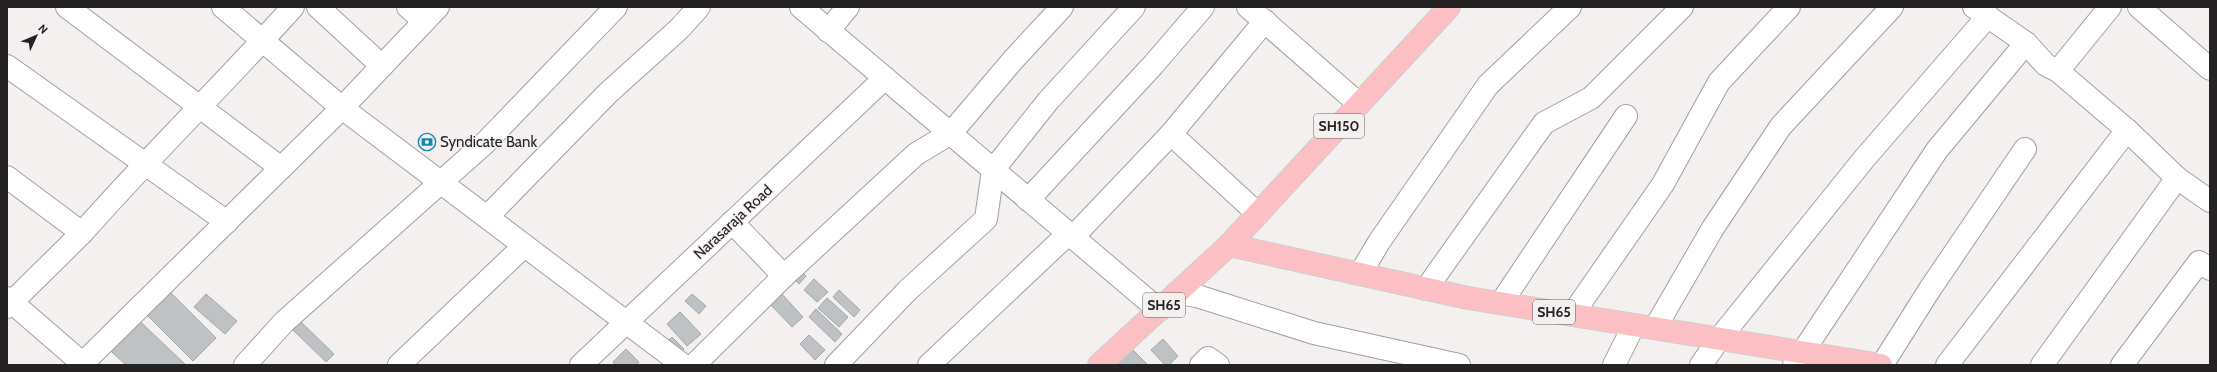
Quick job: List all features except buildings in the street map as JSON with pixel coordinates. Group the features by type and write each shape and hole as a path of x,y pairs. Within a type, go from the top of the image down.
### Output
{"main road":[{"name":"SH150","path":"1230,245 1448,7"},
{"name":"SH65","path":"1103,364 1230,245 1426,289 1719,339 1798,359 1881,365"}],"street":[{"path":"67,7 201,106 281,168"},
{"path":"223,7 342,108 683,365"},
{"path":"293,7 201,106 144,164 82,233 9,302 81,364 342,108 431,14 408,7"},
{"path":"318,7 382,66"},
{"path":"245,365 284,322 485,143 616,7"},
{"path":"486,218 608,93 679,29 699,7"},
{"path":"801,7 1159,310"},
{"path":"828,31 848,7"},
{"path":"694,365 784,276 916,154 951,133 1013,60 1062,7"},
{"path":"836,365 908,290 986,218 993,170 1048,101 1134,7"},
{"path":"1028,200 1153,65 1203,7"},
{"path":"1248,7 1359,104"},
{"path":"1360,274 1379,242 1488,85 1570,7"},
{"path":"1426,289 1544,123 1591,98 1682,7"},
{"path":"1572,315 1662,184 1719,82 1789,7"},
{"path":"1656,328 1712,228 1781,126 1892,7"},
{"path":"2058,71 2110,7"},
{"path":"2139,7 2210,69"},
{"path":"1701,365 1719,339 1981,11 2026,43 2046,65 2058,71 2127,130 2177,178 2210,201"},
{"path":"929,365 1070,236 1171,134 1265,21"},
{"path":"1798,359 1937,150 2026,43"},
{"path":"7,66 227,222"},
{"name":"Narasaraja Road","path":"581,365 885,78"},
{"path":"1501,303 1626,116"},
{"path":"1947,365 2127,130"},
{"path":"1171,134 1258,214"},
{"path":"1881,365 1930,289 2025,149"},
{"path":"7,178 82,233"},
{"path":"2042,365 2177,178"},
{"path":"732,222 784,276"},
{"path":"399,365 524,246"},
{"path":"2122,365 2199,262 2210,268"},
{"path":"1177,294 1198,296 1314,333 1458,365"},
{"path":"1614,365 1634,325"},
{"path":"1201,365 1208,358 1218,365"}],"place":[{"name":"Syndicate Bank","path":"427,142"}]}
